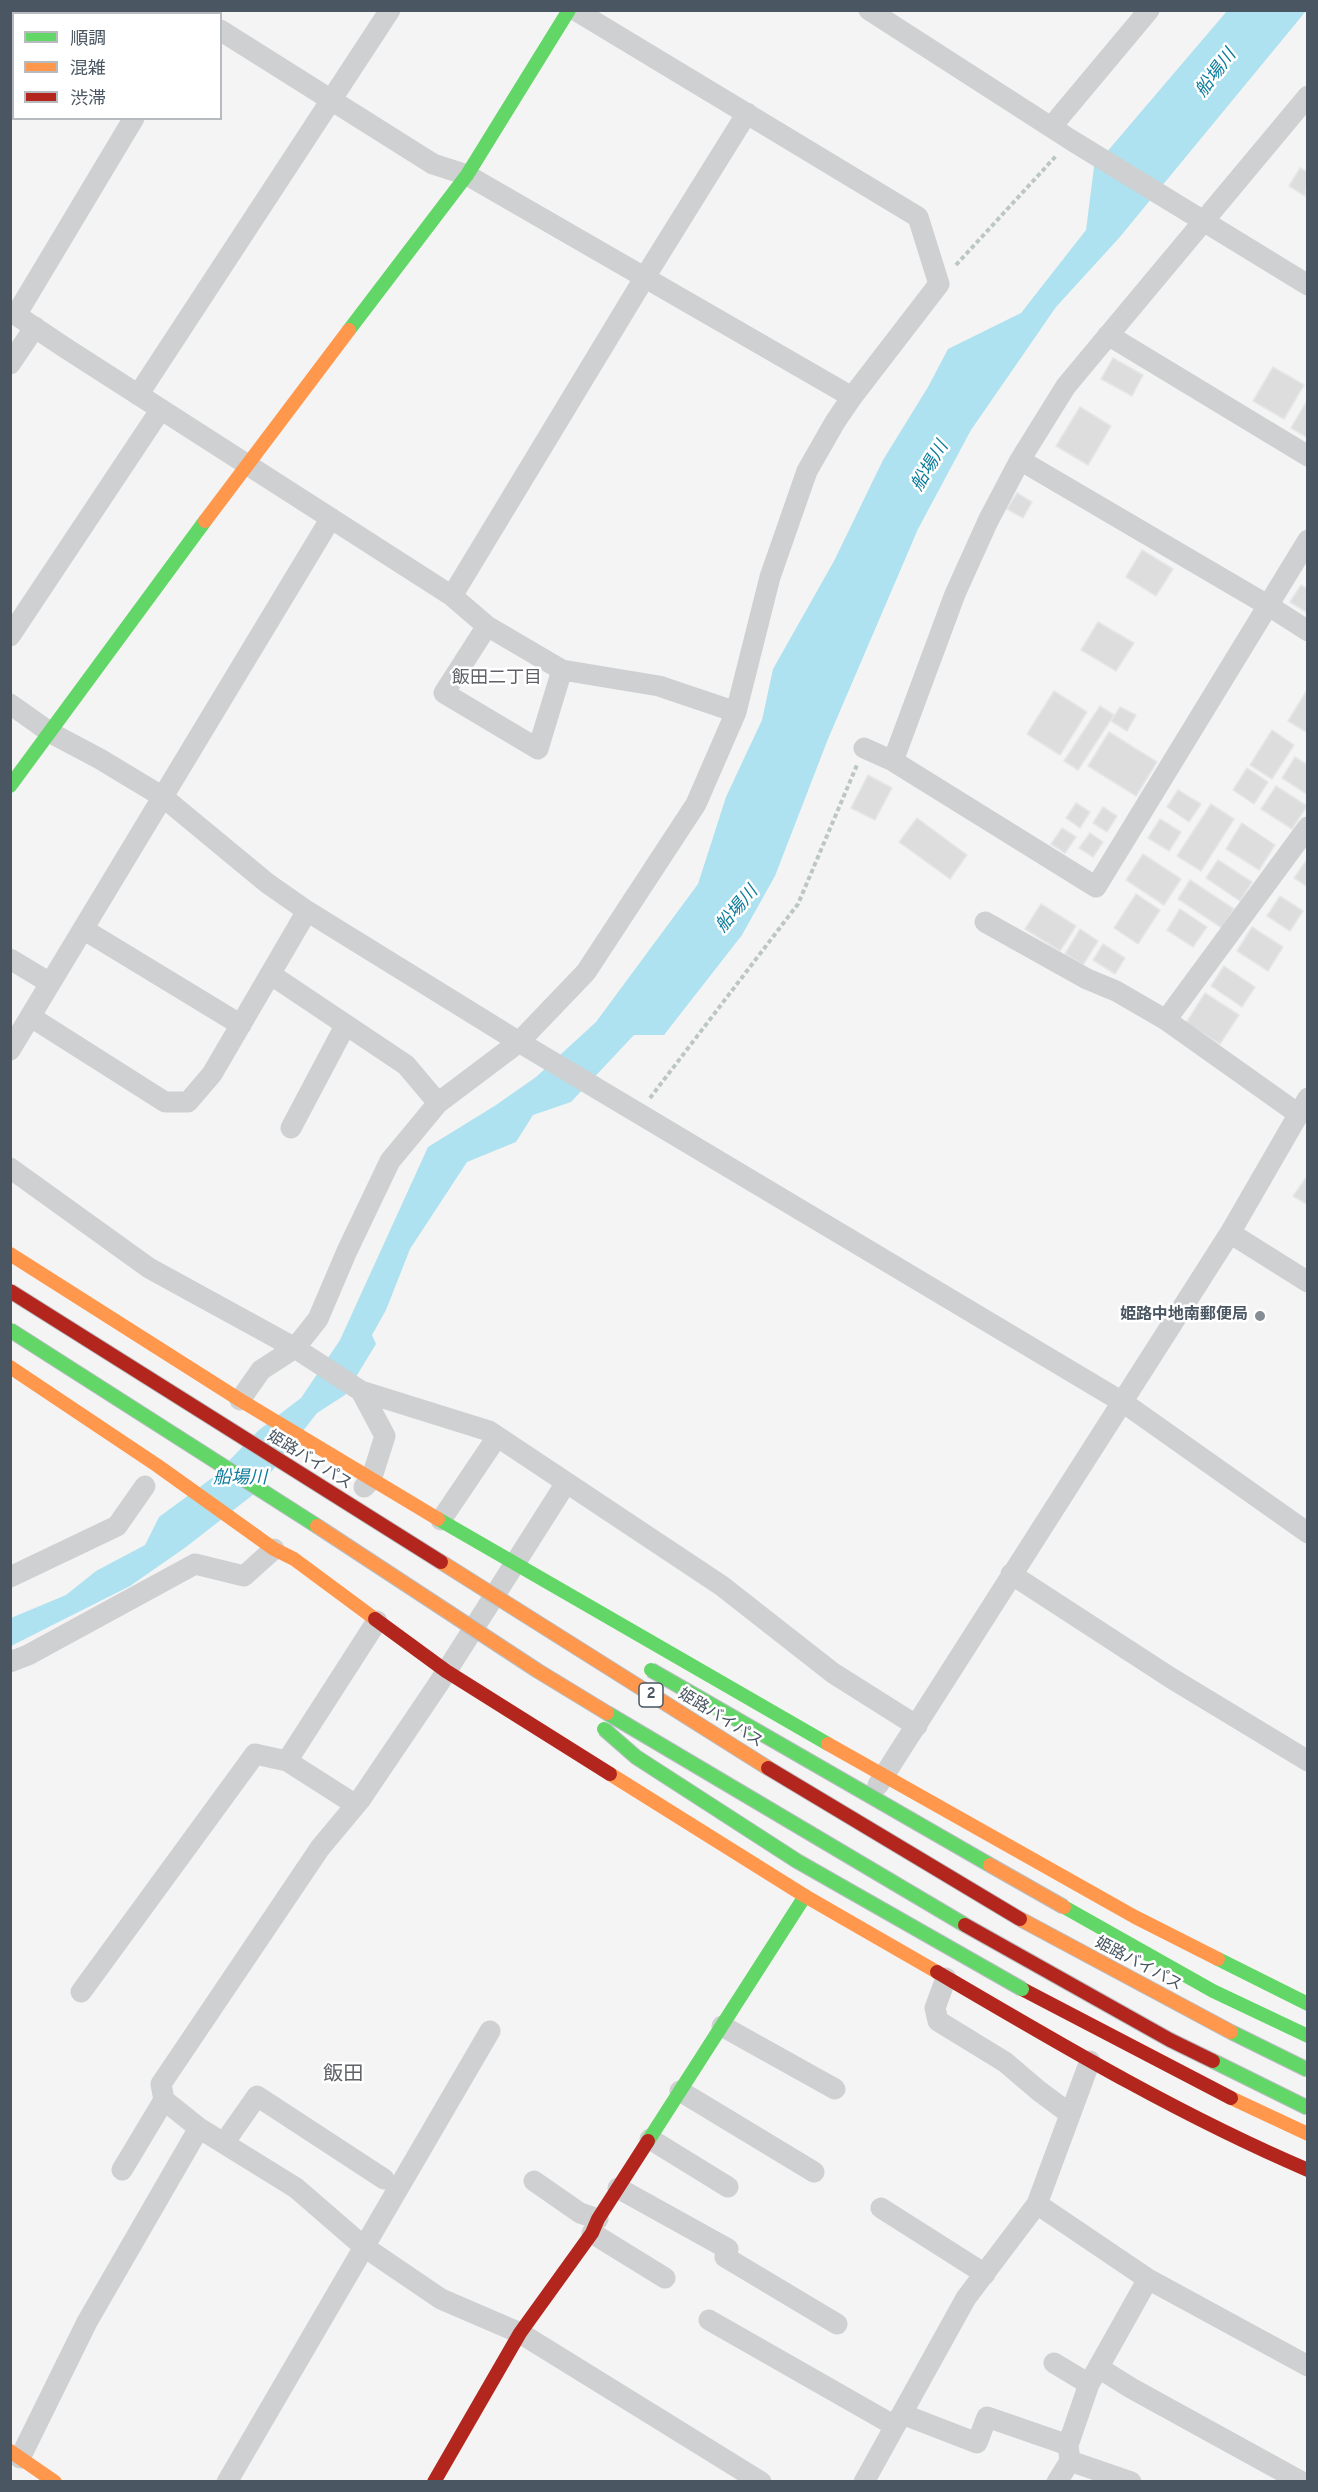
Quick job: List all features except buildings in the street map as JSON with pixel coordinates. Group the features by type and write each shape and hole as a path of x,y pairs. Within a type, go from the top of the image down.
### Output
{"main road":[{"path":"10,786 247,463 467,175 569,10"},
{"path":"10,1254 371,1480 884,1776 1135,1917 1308,2004"},
{"name":"姫路バイパス","path":"10,1291 364,1516 825,1804 1075,1950 1199,2017 1308,2070"},
{"name":"2","path":"10,1330 219,1462 538,1671 918,1899 1170,2040 1308,2108"},
{"path":"10,1367 159,1466 274,1549 294,1559 446,1671 805,1896 1090,2061 1247,2144 1308,2170"},
{"path":"364,1516 562,1621"},
{"path":"635,1661 1213,1992 1308,2036"},
{"path":"538,1671 646,1764 797,1861 1022,1989 1194,2080 1308,2134"},
{"path":"434,2481 520,2333 595,2226 805,1896"},
{"path":"15,2455 55,2481"}],"street":[{"path":"189,10 197,12"},
{"path":"138,395 333,101 390,10"},
{"path":"240,1400 261,1370 295,1348 318,1319 347,1251 390,1161 438,1103 519,1042 586,972 696,804 736,712 770,577 807,471 852,397 939,284 918,217 575,10"},
{"path":"869,10 1071,140 1308,285"},
{"path":"1052,126 1149,10"},
{"path":"222,31 433,164 467,175 852,397"},
{"path":"893,761 955,594 988,521 1020,460 1066,386 1308,96"},
{"path":"452,596 747,113"},
{"path":"133,120 13,313 452,596 487,626 562,670 659,686 736,712"},
{"path":"10,364 35,327"},
{"path":"1108,335 1308,456"},
{"path":"10,636 161,409"},
{"path":"1020,460 1308,631"},
{"path":"10,1050 331,518"},
{"path":"864,748 893,761 1096,887 1308,540"},
{"path":"487,626 444,693 538,749 562,670"},
{"path":"10,704 51,733 163,797 267,884 307,911 519,1042 1124,1403 1308,1533"},
{"path":"1166,1020 1308,827"},
{"path":"31,1017 165,1102 188,1102 212,1074 307,911"},
{"path":"805,1896 917,1726 1011,1574 1124,1403 1230,1233 1302,1106 1166,1020 1116,991 1087,979 985,921"},
{"path":"83,929 241,1025"},
{"path":"10,959 50,983"},
{"path":"270,974 406,1065 438,1103"},
{"path":"291,1128 345,1026"},
{"path":"10,1168 149,1268 295,1348 361,1391 489,1431 722,1586 833,1672 917,1726"},
{"path":"1230,1233 1308,1282"},
{"path":"294,1559 371,1480 385,1436 361,1391"},
{"path":"441,1520 497,1437"},
{"path":"566,1484 446,1671 356,1805 320,1848 161,2084 164,2100 199,2128 296,2188 363,2246 441,2299 520,2333 761,2481"},
{"path":"10,1578 117,1526 145,1486"},
{"path":"10,1662 28,1655 195,1564 244,1576 274,1549"},
{"path":"1011,1574 1171,1678 1308,1761"},
{"path":"287,1761 377,1621"},
{"path":"81,1992 255,1754 287,1761 356,1805"},
{"path":"946,1978 934,2008 938,2021 1005,2062 1070,2114"},
{"path":"722,2026 835,2089"},
{"path":"227,2481 490,2031"},
{"path":"864,2481 966,2298 1037,2205 1090,2061"},
{"path":"680,2091 814,2172"},
{"path":"224,2143 256,2096 384,2179"},
{"path":"122,2170 164,2100"},
{"path":"15,2455 87,2322 199,2128"},
{"path":"650,2139 728,2187"},
{"path":"534,2181 665,2278"},
{"path":"618,2188 728,2249 725,2257 837,2324"},
{"path":"1037,2205 1148,2279 1308,2366"},
{"path":"881,2208 985,2274"},
{"path":"1057,2481 1069,2453 1094,2376 1148,2279"},
{"path":"709,2320 898,2420 976,2443 987,2417 1131,2481"},
{"path":"1054,2363 1131,2388 1300,2481 1308,2466"}],"path":[{"path":"939,284 1071,140"},
{"path":"639,1113 710,1023 798,904 864,748"}],"water":[{"name":"船場川","path":"1227,11 1306,11 1119,238 1056,307 971,430 918,529 828,739 775,876 742,935 664,1035 634,1035 571,1102 533,1115 516,1142 467,1162 410,1249 386,1310 372,1335 376,1344 345,1395 317,1413 254,1494 186,1547 130,1586 11,1646 11,1618 66,1595 96,1571 145,1545 159,1517 212,1478 259,1430 301,1398 340,1340 428,1147 536,1077 596,1022 698,884 726,797 762,720 773,669 834,561 883,460 928,387 948,349 1021,313 1086,230 1094,167"}],"traffic: fast":[{"path":"349,330 467,175 569,10"},
{"path":"10,786 205,521"},
{"path":"10,1330 317,1526"},
{"path":"438,1519 828,1744"},
{"path":"651,1670 990,1865"},
{"path":"607,1713 965,1925"},
{"path":"604,1729 636,1757 797,1861 1022,1989"},
{"path":"648,2141 805,1896"},
{"path":"1064,1907 1213,1991 1308,2036"},
{"path":"1218,1959 1308,2004"},
{"path":"1231,2032 1308,2070"},
{"path":"1213,2061 1308,2108"}],"traffic: slow":[{"path":"205,521 349,330"},
{"path":"10,1254 240,1400 438,1519"},
{"path":"10,1367 158,1466 274,1549 294,1559 375,1619"},
{"path":"317,1526 538,1671 607,1713"},
{"path":"441,1562 768,1768"},
{"path":"828,1744 1135,1917 1218,1959"},
{"path":"610,1774 805,1896 937,1972"},
{"path":"990,1865 1064,1907"},
{"path":"1020,1919 1231,2032"},
{"path":"1231,2098 1308,2134"},
{"path":"10,2451 55,2482"}],"traffic: jam":[{"path":"10,1291 441,1562"},
{"path":"375,1619 446,1671 610,1774"},
{"path":"768,1768 1020,1919"},
{"path":"965,1925 1170,2040 1213,2061"},
{"path":"937,1972 1166,2102 1308,2170"},
{"path":"1022,1989 1231,2098"},
{"path":"434,2482 520,2333 592,2233 598,2219 648,2141"}],"place":[{"name":"姫路中地南郵便局","path":"1260,1316"}],"district":[{"name":"飯田二丁目","path":"497,679"},
{"name":"飯田","path":"343,2076"}]}
